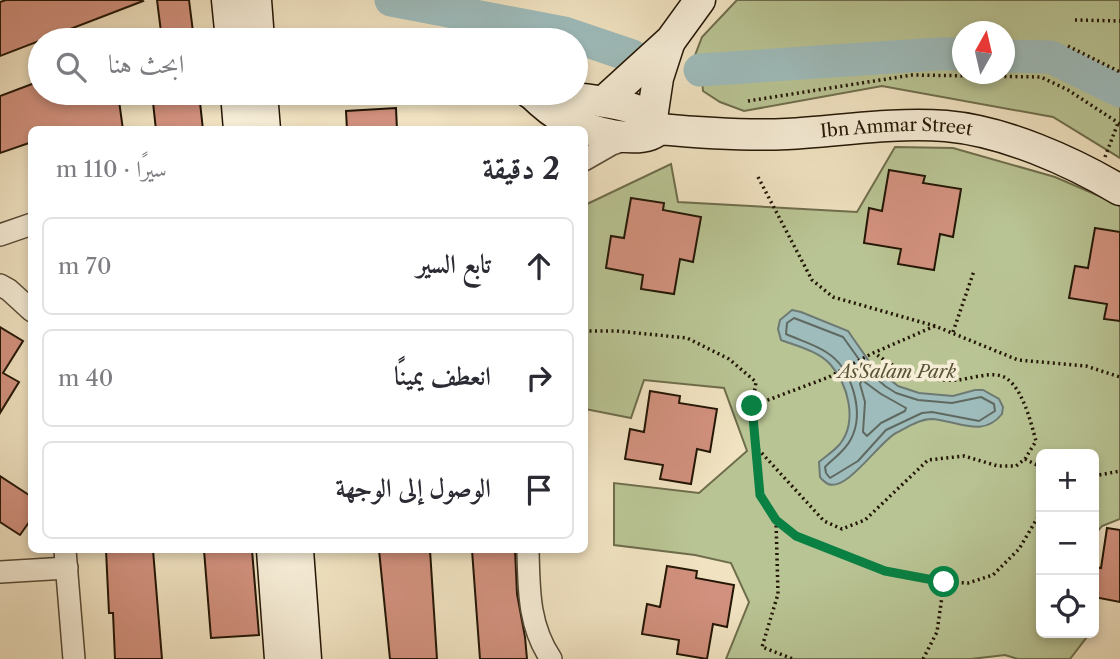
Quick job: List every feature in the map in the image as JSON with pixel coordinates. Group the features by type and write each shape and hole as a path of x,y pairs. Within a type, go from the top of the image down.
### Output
{"street":[{"path":"228,0 230,28"},
{"path":"256,0 258,28"},
{"path":"579,126 584,118 671,40 700,0"},
{"path":"588,158 648,128 658,78 671,40"},
{"name":"Ibn Ammar Street","path":"588,99 634,109 648,128"},
{"path":"237,105 239,126"},
{"path":"263,105 265,126"},
{"name":"Ibn Ammar Street","path":"545,105 575,126"},
{"name":"Ibn Ammar Street","path":"588,128 773,134 882,126 948,126 1014,142 1046,154 1120,190"},
{"path":"0,235 28,225"},
{"path":"0,285 9,289 28,307"},
{"path":"272,553 280,659"},
{"path":"298,553 306,659"},
{"path":"528,553 531,613 541,643 551,659"},
{"path":"0,572 66,559 74,659"}],"path":[{"path":"1075,20 1120,21"},
{"path":"1068,46 1120,72"},
{"path":"748,101 912,75 1041,77 1068,90 1119,123 1109,152 1094,176"},
{"path":"758,177 812,279 833,297 953,332 1018,360 1086,366 1120,377"},
{"path":"953,332 974,271"},
{"path":"752,406 829,377 935,326"},
{"path":"588,331 687,338 729,359 756,382 752,406 760,495 776,520 796,536 885,571 944,582 968,583 993,575 1019,549 1036,520"},
{"path":"756,447 824,520 842,528 865,520 928,460 964,456 998,466 1016,466 1025,459 1036,441 1029,412 1008,379 999,375 936,380 911,374 874,354"},
{"path":"1025,459 1036,464"},
{"path":"1099,476 1120,471"},
{"path":"776,520 778,594 762,647 793,659"},
{"path":"923,659 937,632 944,582"}],"green space":[{"path":"737,0 1120,0 1120,158 1053,117 882,86 744,111 720,102 703,91 702,80 946,64 952,64 952,84 1015,84 1015,68 1034,69 1035,44 1015,44 1015,21 952,21 952,43 921,43 718,62 694,58 702,37"},
{"name":"As'Salam Park","path":"895,147 953,148 1055,177 1120,205 1120,519 1099,530 1099,449 1036,449 1036,638 1086,638 1070,659 1018,659 1005,655 971,659 726,659 749,602 731,563 695,555 614,545 614,483 699,493 747,451 724,388 644,380 631,418 588,410 588,204 671,164 678,202 857,212"}],"water":[{"path":"792,310 848,331 871,364 898,386 919,393 953,396 983,390 999,399 1003,407 1002,414 994,421 978,427 931,419 917,422 889,438 844,481 828,484 820,477 819,462 838,447 849,425 846,392 836,372 825,359 781,340 778,329 780,320"}],"building":[{"path":"157,0 189,0 192,28 160,28"},
{"path":"143,1 73,28 28,28 28,45 0,56 0,2"},
{"path":"28,86 28,105 120,105 122,126 28,126 28,143 0,153 0,96"},
{"path":"153,105 200,105 203,126 156,126"},
{"path":"396,108 397,126 347,126 346,111"},
{"path":"889,170 925,176 923,183 961,189 953,237 940,234 934,270 898,264 901,249 864,243 869,208 882,211"},
{"path":"631,198 664,203 663,210 701,217 693,262 680,259 674,294 641,289 643,275 606,268 611,236 624,238"},
{"path":"1095,228 1120,232 1120,321 1104,319 1107,304 1069,298 1075,266 1088,268"},
{"path":"0,327 23,341 3,373 19,382 0,413"},
{"path":"650,391 680,396 679,403 717,409 710,452 697,449 691,484 660,479 663,465 625,459 630,429 644,432"},
{"path":"0,476 28,494 28,524 20,535 0,522"},
{"path":"1107,528 1120,530 1120,602 1099,598"},
{"path":"106,553 153,553 162,659 115,659 113,613 109,613"},
{"path":"204,553 252,553 259,635 211,638"},
{"path":"379,553 430,553 437,659 390,659"},
{"path":"472,553 515,553 517,594 527,659 480,659"},
{"path":"667,566 697,571 696,578 734,585 727,627 713,624 707,659 677,654 679,640 642,634 647,604 660,607"}],"waterway":[{"path":"391,0 538,28"},
{"path":"588,41 632,56"},
{"path":"700,70 952,54"},
{"path":"1015,56 1051,57 1120,91"}],"route":[{"path":"752,406 760,495 776,520 796,536 885,571 944,582"}]}
